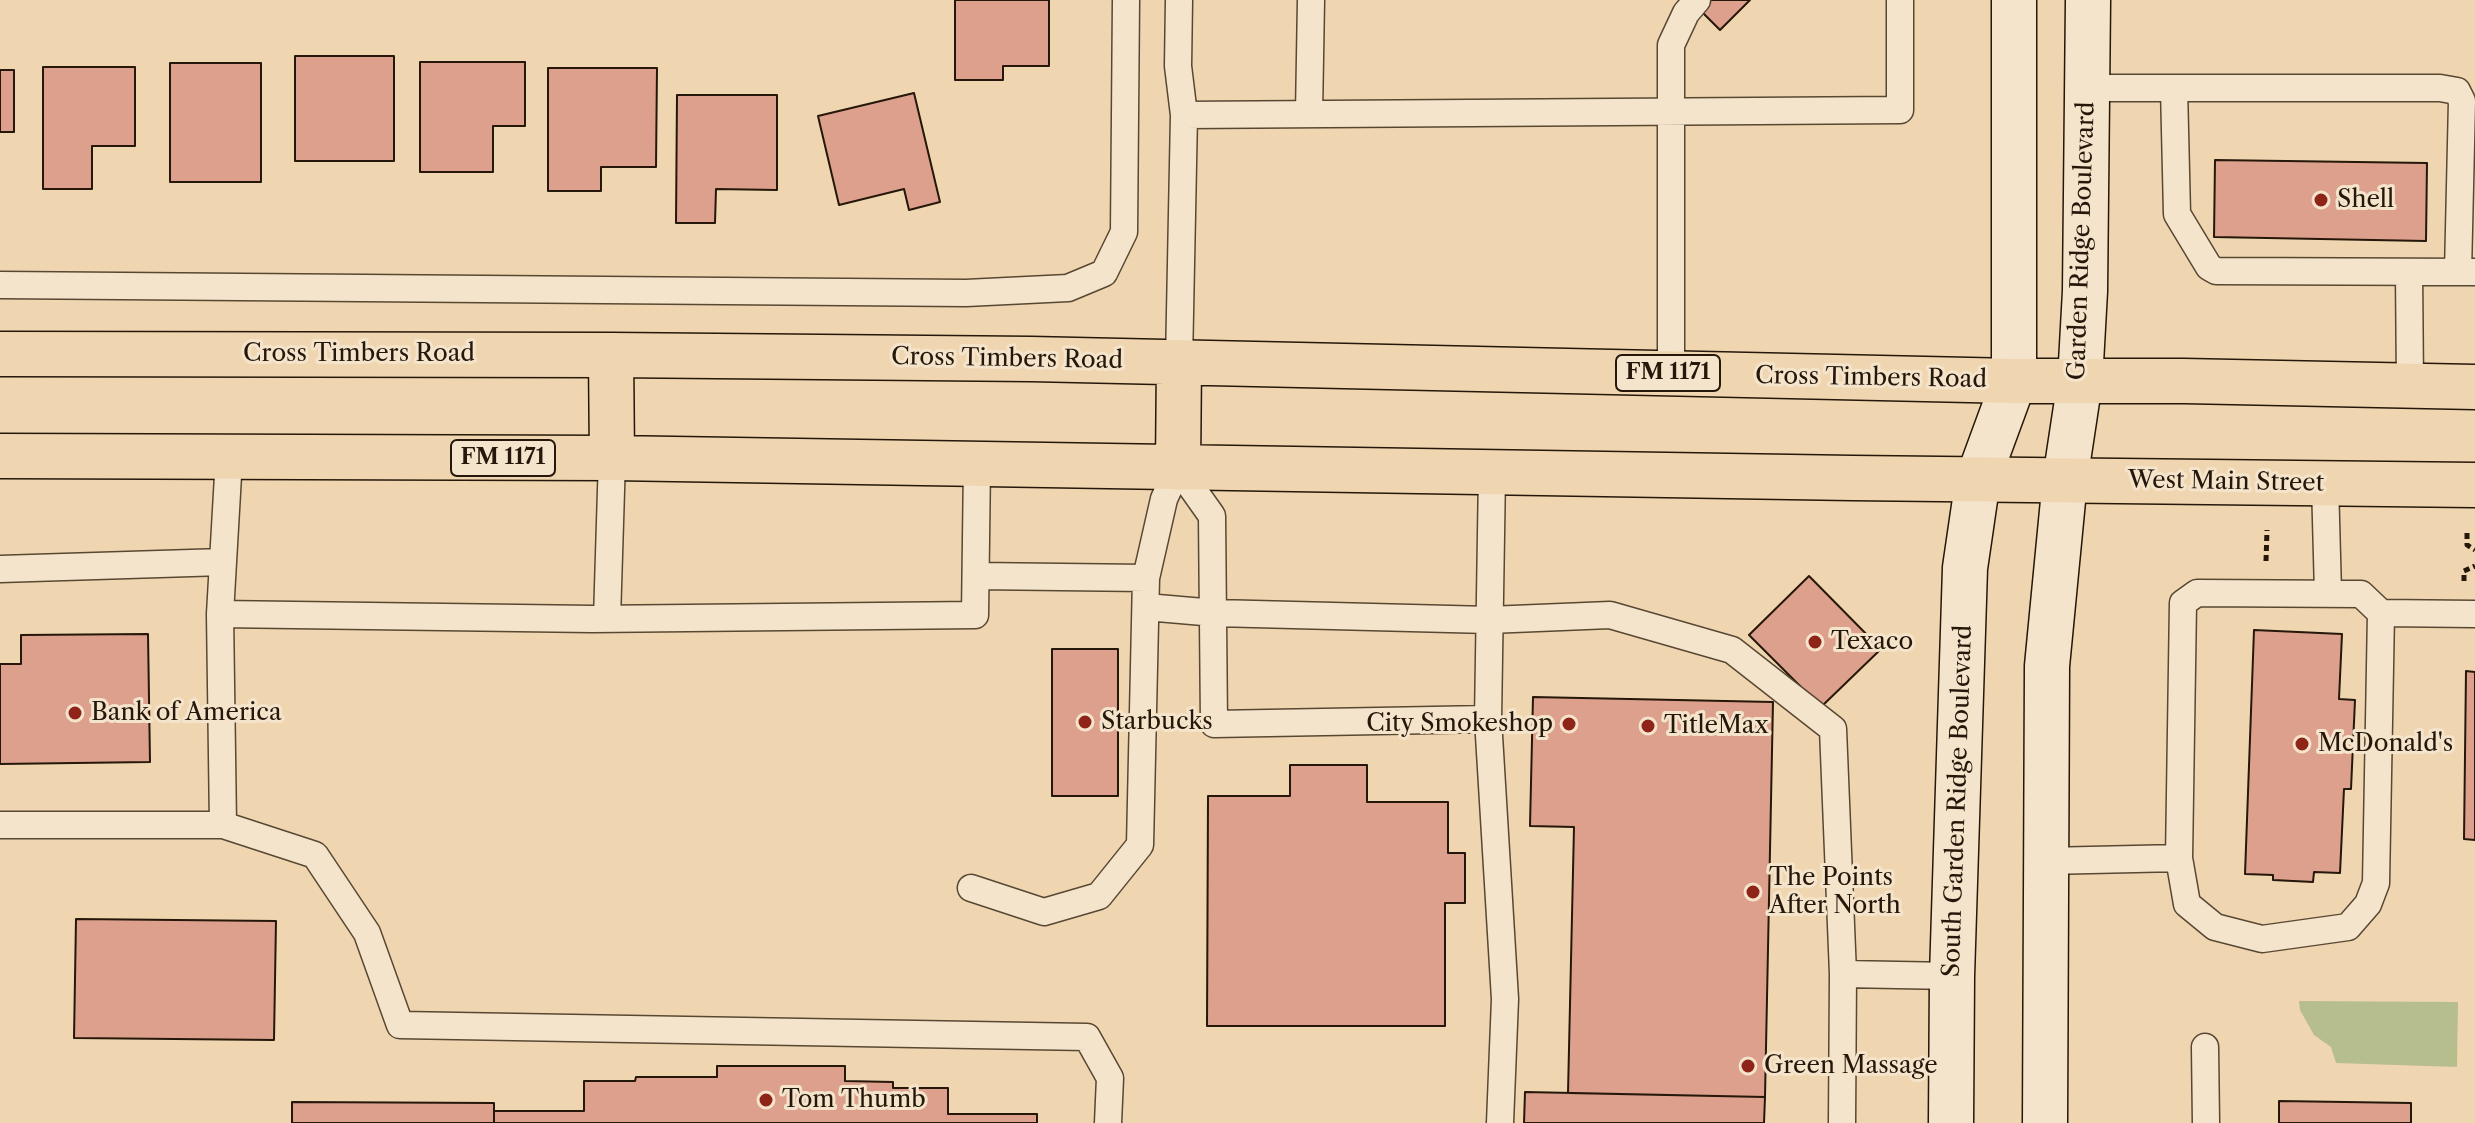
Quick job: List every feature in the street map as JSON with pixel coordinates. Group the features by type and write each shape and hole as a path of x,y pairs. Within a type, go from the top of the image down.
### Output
{"main road":[{"path":"2014,0 2014,381"},
{"name":"Garden Ridge Boulevard","path":"2065,480 2080,381 2085,291 2088,0"},
{"name":"Cross Timbers Road","path":"0,354 611,355 1179,362 2014,381"},
{"path":"611,355 612,458"},
{"path":"1178,468 1179,362"},
{"name":"FM 1171","path":"2014,381 2475,387"},
{"name":"South Garden Ridge Boulevard","path":"1951,1123 1952,976 1965,568 1978,479 2014,381"},
{"name":"FM 1171","path":"0,456 612,458 1978,479"},
{"name":"West Main Street","path":"1978,479 2475,485"},
{"path":"2045,1123 2047,666 2065,480"}],"lane":[{"path":"0,285 966,293 1068,288 1104,273 1124,232 1126,0"},
{"path":"1179,0 1178,66 1184,115 1179,362"},
{"path":"1309,114 1311,0"},
{"path":"1671,373 1671,45 1686,13 1697,0"},
{"path":"1184,115 1900,110 1900,0"},
{"path":"2087,88 2174,88 2440,88 2457,91 2462,101 2467,272 2216,271 2209,267 2177,214 2174,88"},
{"path":"2409,272 2410,386"},
{"path":"223,825 220,614 229,458"},
{"path":"607,619 612,458"},
{"path":"220,614 607,619 975,615 977,464"},
{"path":"971,888 1044,912 1099,896 1140,845 1146,578 1164,499 1178,468"},
{"path":"1178,468 1212,516 1214,724 1488,719"},
{"path":"1492,473 1488,719 1505,999 1500,1123"},
{"path":"2325,483 2328,593"},
{"path":"0,569 223,562"},
{"path":"976,576 1146,578"},
{"path":"2381,613 2376,883 2368,904 2348,927 2262,939 2215,927 2187,904 2179,858 2183,603 2197,593 2361,594 2381,613 2475,614"},
{"path":"1146,607 1215,613 1489,620 1610,615 1732,650 1833,729 1843,974 1842,1123"},
{"path":"0,825 223,825 315,855 367,933 400,1025 1087,1037 1110,1078 1108,1123"},
{"path":"2046,861 2179,858"},
{"path":"1843,974 1952,976"},
{"path":"2205,1047 2206,1123"}],"path":[{"path":"2467,533 2467,545 2475,550"},
{"path":"2475,566 2464,571 2464,581 2475,581"}],"green space":[{"path":"2299,1001 2458,1002 2457,1067 2336,1063 2331,1047 2314,1035 2300,1010"}],"building":[{"path":"955,0 1049,0 1049,66 1003,66 1003,80 955,80"},
{"path":"1690,0 1750,0 1720,30"},
{"path":"295,56 394,56 394,161 295,161"},
{"path":"420,62 525,62 525,126 493,126 493,172 420,172"},
{"path":"170,63 261,63 261,182 170,182"},
{"path":"43,67 135,67 135,146 92,146 92,189 43,189"},
{"path":"548,68 657,68 656,167 601,167 601,191 548,191"},
{"path":"0,70 14,70 14,132 0,132"},
{"path":"914,93 940,202 909,210 904,189 839,205 818,116"},
{"path":"677,95 777,95 777,190 716,189 715,223 676,223"},
{"name":"Shell","path":"2215,160 2427,163 2426,241 2214,237"},
{"name":"Texaco","path":"1809,576 1881,649 1821,707 1749,635"},
{"name":"McDonald's","path":"2254,630 2342,634 2339,699 2355,700 2351,789 2344,789 2340,873 2314,872 2313,882 2273,880 2273,875 2245,874"},
{"name":"Bank of America","path":"148,634 150,762 0,764 0,664 21,664 21,635"},
{"name":"Starbucks","path":"1052,649 1118,649 1118,796 1052,796"},
{"path":"2466,671 2475,672 2475,840 2464,839"},
{"path":"1533,697 1773,702 1765,1097 1568,1093 1574,827 1530,826"},
{"path":"1290,765 1367,765 1367,802 1448,802 1448,853 1465,853 1465,903 1445,903 1445,1026 1207,1026 1208,796 1290,796"},
{"path":"76,919 276,921 274,1040 74,1038"},
{"name":"Tom Thumb","path":"717,1066 845,1066 845,1081 893,1082 893,1088 948,1088 948,1114 1037,1114 1037,1123 494,1123 494,1111 584,1111 584,1081 635,1081 636,1077 717,1077"},
{"path":"1525,1092 1765,1097 1764,1123 1524,1123"},
{"path":"2279,1101 2411,1103 2411,1123 2279,1123"},
{"path":"292,1102 494,1103 494,1123 292,1123"}],"place":[{"name":"Shell","path":"2321,200"},
{"name":"Texaco","path":"1815,642"},
{"name":"Bank of America","path":"75,713"},
{"name":"Starbucks","path":"1085,722"},
{"name":"City Smokeshop","path":"1569,724"},
{"name":"TitleMax","path":"1648,726"},
{"name":"McDonald's","path":"2302,744"},
{"name":"The Points After North","path":"1753,892"},
{"name":"Green Massage","path":"1748,1066"},
{"name":"Tom Thumb","path":"766,1100"}]}
